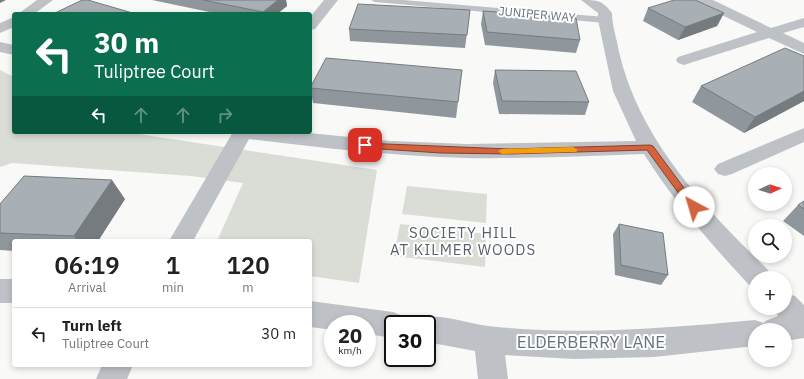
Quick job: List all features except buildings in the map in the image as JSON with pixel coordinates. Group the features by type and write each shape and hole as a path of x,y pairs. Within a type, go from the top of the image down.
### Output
{"street":[{"path":"28,12 46,0"},
{"path":"312,24 331,0"},
{"name":"JUNIPER WAY","path":"588,0 601,7 606,12 605,20 621,89 633,117 650,148 677,186 710,227 752,271"},
{"path":"702,0 804,49"},
{"path":"0,30 12,22"},
{"path":"684,60 804,22"},
{"path":"0,47 12,50"},
{"path":"182,239 242,134"},
{"path":"261,134 352,144 441,150 509,152 650,148"},
{"path":"725,169 804,134"},
{"path":"0,291 12,291"},
{"path":"792,312 804,325"},
{"path":"312,314 384,324"},
{"path":"792,327 804,325"},
{"name":"ELDERBERRY LANE","path":"436,331 488,340 574,345 654,344 748,334"},
{"path":"488,340 493,379"},
{"path":"111,379 117,367"}],"lane":[{"name":"JUNIPER WAY","path":"375,0 605,20"}],"shaded area":[{"path":"0,70 12,76 12,134 138,134 377,170 359,283 312,276 312,239 218,239 243,183 191,176 12,163 0,167"},
{"path":"407,186 487,194 486,223 402,214"},
{"path":"400,224 486,234 485,267 394,256"}],"slow traffic":[{"path":"502,151 573,150"}],"district":[{"name":"SOCIETY HILL AT KILMER WOODS","path":"463,240"}],"route":[{"path":"365,145 410,149 509,152 650,148 694,207"}]}
